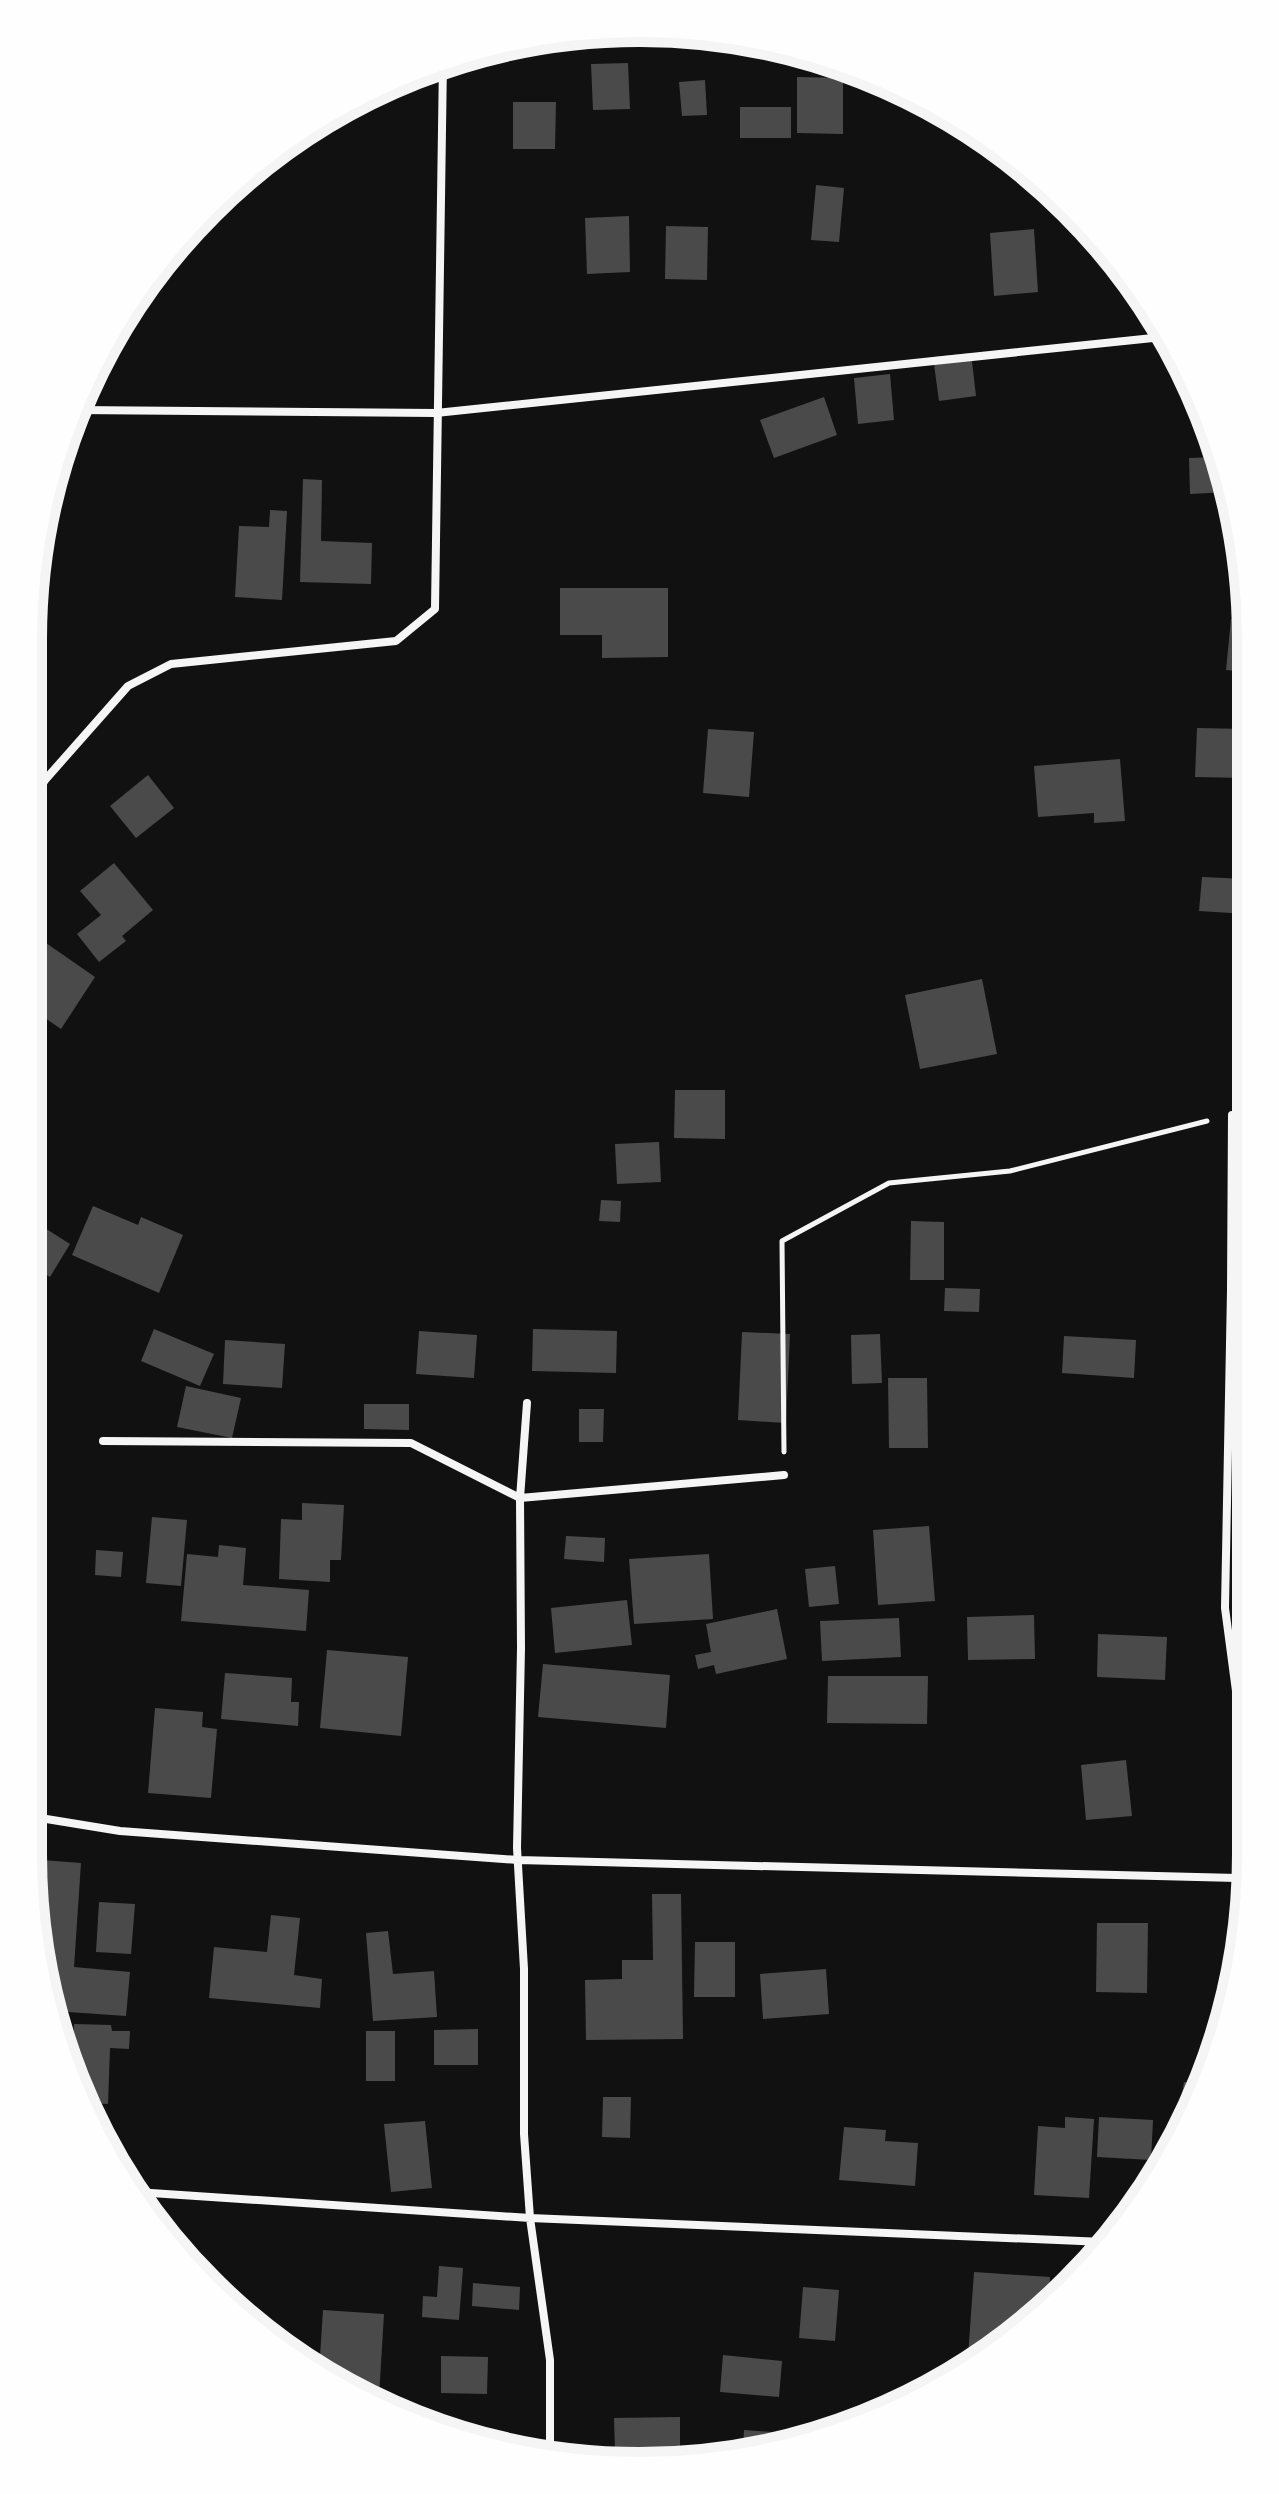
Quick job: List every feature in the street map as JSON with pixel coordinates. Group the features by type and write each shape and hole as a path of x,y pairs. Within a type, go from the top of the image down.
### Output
{"street":[{"path":"42,785 128,686 171,664 396,641 435,609 443,76"},
{"path":"87,410 436,413 1153,338"},
{"path":"42,777 45,780"},
{"path":"1232,1115 1225,1608 1237,1698"},
{"path":"527,1403 520,1498 518,1860 524,1969 524,2134 530,2218 550,2360 550,2445"},
{"path":"103,1441 411,1443 520,1498 784,1475"},
{"path":"42,1818 120,1831 518,1860 1236,1878"},
{"path":"148,2193 530,2218 1094,2242"}],"path":[{"path":"784,1475 782,1241 889,1183 1010,1171 1232,1115"}],"building":[{"path":"649,42 679,43 679,47 649,46"},
{"path":"628,63 630,109 593,110 591,64"},
{"path":"797,77 843,78 843,134 797,133"},
{"path":"705,80 707,115 682,116 679,82"},
{"path":"513,102 556,102 555,149 513,149"},
{"path":"740,107 791,107 791,138 740,138"},
{"path":"816,185 844,188 839,242 811,240"},
{"path":"629,216 630,272 587,274 585,218"},
{"path":"666,226 708,227 707,280 665,279"},
{"path":"1034,229 1038,292 994,296 990,233"},
{"path":"971,353 976,396 939,401 933,357"},
{"path":"890,374 894,420 858,424 854,378"},
{"path":"824,397 837,435 774,458 760,420"},
{"path":"1208,457 1219,492 1190,494 1189,458"},
{"path":"303,479 322,480 321,541 372,543 371,584 300,582"},
{"path":"270,510 287,511 282,600 235,597 239,526 269,527"},
{"path":"1227,530 1232,563 1228,563"},
{"path":"560,588 668,588 668,657 602,658 602,635 560,635"},
{"path":"1231,619 1236,619 1237,671 1226,670"},
{"path":"1197,728 1237,729 1237,778 1195,777"},
{"path":"708,729 754,732 749,797 703,793"},
{"path":"1120,759 1125,821 1094,823 1094,813 1038,817 1034,766"},
{"path":"148,775 174,808 136,838 110,806"},
{"path":"114,863 153,910 122,936 126,941 99,962 77,934 101,915 80,891"},
{"path":"1202,877 1237,879 1237,913 1199,911"},
{"path":"46,943 95,977 61,1029 42,1016 42,949"},
{"path":"982,979 997,1054 920,1069 905,995"},
{"path":"675,1090 725,1090 725,1139 674,1138"},
{"path":"659,1142 661,1182 617,1184 615,1144"},
{"path":"601,1200 621,1201 620,1222 599,1221"},
{"path":"93,1206 138,1225 141,1217 183,1235 159,1293 72,1255"},
{"path":"911,1221 944,1222 944,1280 910,1280"},
{"path":"42,1226 70,1244 50,1277 42,1272"},
{"path":"945,1288 980,1289 979,1312 944,1311"},
{"path":"154,1329 214,1354 200,1386 141,1361"},
{"path":"533,1329 617,1331 616,1373 532,1371"},
{"path":"419,1331 477,1335 474,1378 416,1374"},
{"path":"742,1332 790,1334 786,1423 738,1420"},
{"path":"880,1334 882,1383 852,1384 851,1335"},
{"path":"1064,1336 1136,1340 1134,1378 1062,1373"},
{"path":"225,1340 285,1344 282,1388 223,1384"},
{"path":"888,1378 927,1378 928,1448 889,1448"},
{"path":"186,1386 241,1398 232,1438 177,1427"},
{"path":"364,1404 409,1404 409,1430 364,1429"},
{"path":"579,1409 604,1409 603,1442 579,1442"},
{"path":"302,1503 344,1505 341,1560 330,1560 330,1582 279,1579 281,1519 302,1520"},
{"path":"152,1517 187,1520 181,1586 146,1583"},
{"path":"929,1526 935,1601 878,1605 873,1530"},
{"path":"566,1536 605,1538 604,1562 564,1559"},
{"path":"219,1545 246,1548 243,1585 309,1590 306,1631 181,1621 187,1554 218,1557"},
{"path":"96,1550 123,1552 121,1577 95,1575"},
{"path":"709,1554 713,1619 634,1624 629,1559"},
{"path":"835,1566 839,1604 809,1607 805,1569"},
{"path":"627,1600 632,1645 555,1653 551,1608"},
{"path":"777,1609 787,1659 716,1674 714,1665 698,1669 695,1655 711,1652 706,1624"},
{"path":"1034,1615 1035,1659 968,1660 967,1617"},
{"path":"899,1618 901,1657 822,1661 820,1621"},
{"path":"1098,1634 1167,1637 1165,1680 1097,1677"},
{"path":"327,1650 408,1657 401,1736 320,1728"},
{"path":"543,1664 670,1675 666,1728 538,1717"},
{"path":"225,1673 292,1678 291,1702 299,1702 298,1726 221,1719"},
{"path":"828,1676 928,1676 927,1724 827,1723"},
{"path":"155,1708 203,1712 202,1727 217,1729 211,1798 148,1793"},
{"path":"1126,1760 1132,1816 1086,1820 1081,1765"},
{"path":"42,1860 81,1863 74,1967 130,1972 126,2016 63,2012 47,1932"},
{"path":"652,1894 681,1894 683,2039 586,2040 585,1980 622,1979 622,1960 653,1960"},
{"path":"99,1902 135,1904 131,1954 96,1952"},
{"path":"271,1915 300,1918 294,1975 322,1979 320,2008 209,1998 214,1947 267,1952"},
{"path":"1097,1923 1148,1923 1147,1993 1096,1992"},
{"path":"388,1931 393,1974 434,1971 437,2017 373,2021 366,1933"},
{"path":"695,1942 735,1942 735,1997 694,1997"},
{"path":"826,1969 829,2014 763,2019 760,1974"},
{"path":"74,2024 111,2025 112,2031 130,2031 129,2049 110,2048 108,2104 97,2103 73,2044"},
{"path":"478,2029 478,2065 434,2065 434,2030"},
{"path":"366,2031 395,2031 395,2081 366,2081"},
{"path":"1184,2082 1192,2083 1180,2109"},
{"path":"603,2097 631,2097 630,2138 602,2137"},
{"path":"1065,2117 1094,2119 1089,2198 1034,2195 1038,2126 1065,2128"},
{"path":"1099,2117 1153,2120 1151,2160 1097,2157"},
{"path":"425,2121 432,2188 391,2192 384,2124"},
{"path":"844,2127 886,2130 885,2141 918,2143 915,2186 839,2180"},
{"path":"439,2266 463,2268 459,2320 422,2317 423,2296 437,2297"},
{"path":"974,2272 1050,2277 1049,2289 1033,2304 968,2353"},
{"path":"473,2283 520,2287 519,2310 472,2306"},
{"path":"803,2287 839,2290 835,2341 799,2338"},
{"path":"323,2310 384,2314 379,2392 320,2359"},
{"path":"723,2355 782,2361 779,2397 720,2392"},
{"path":"441,2356 488,2357 487,2394 441,2393"},
{"path":"680,2417 680,2449 615,2451 614,2418"},
{"path":"744,2430 789,2433 756,2441 743,2443"}]}
